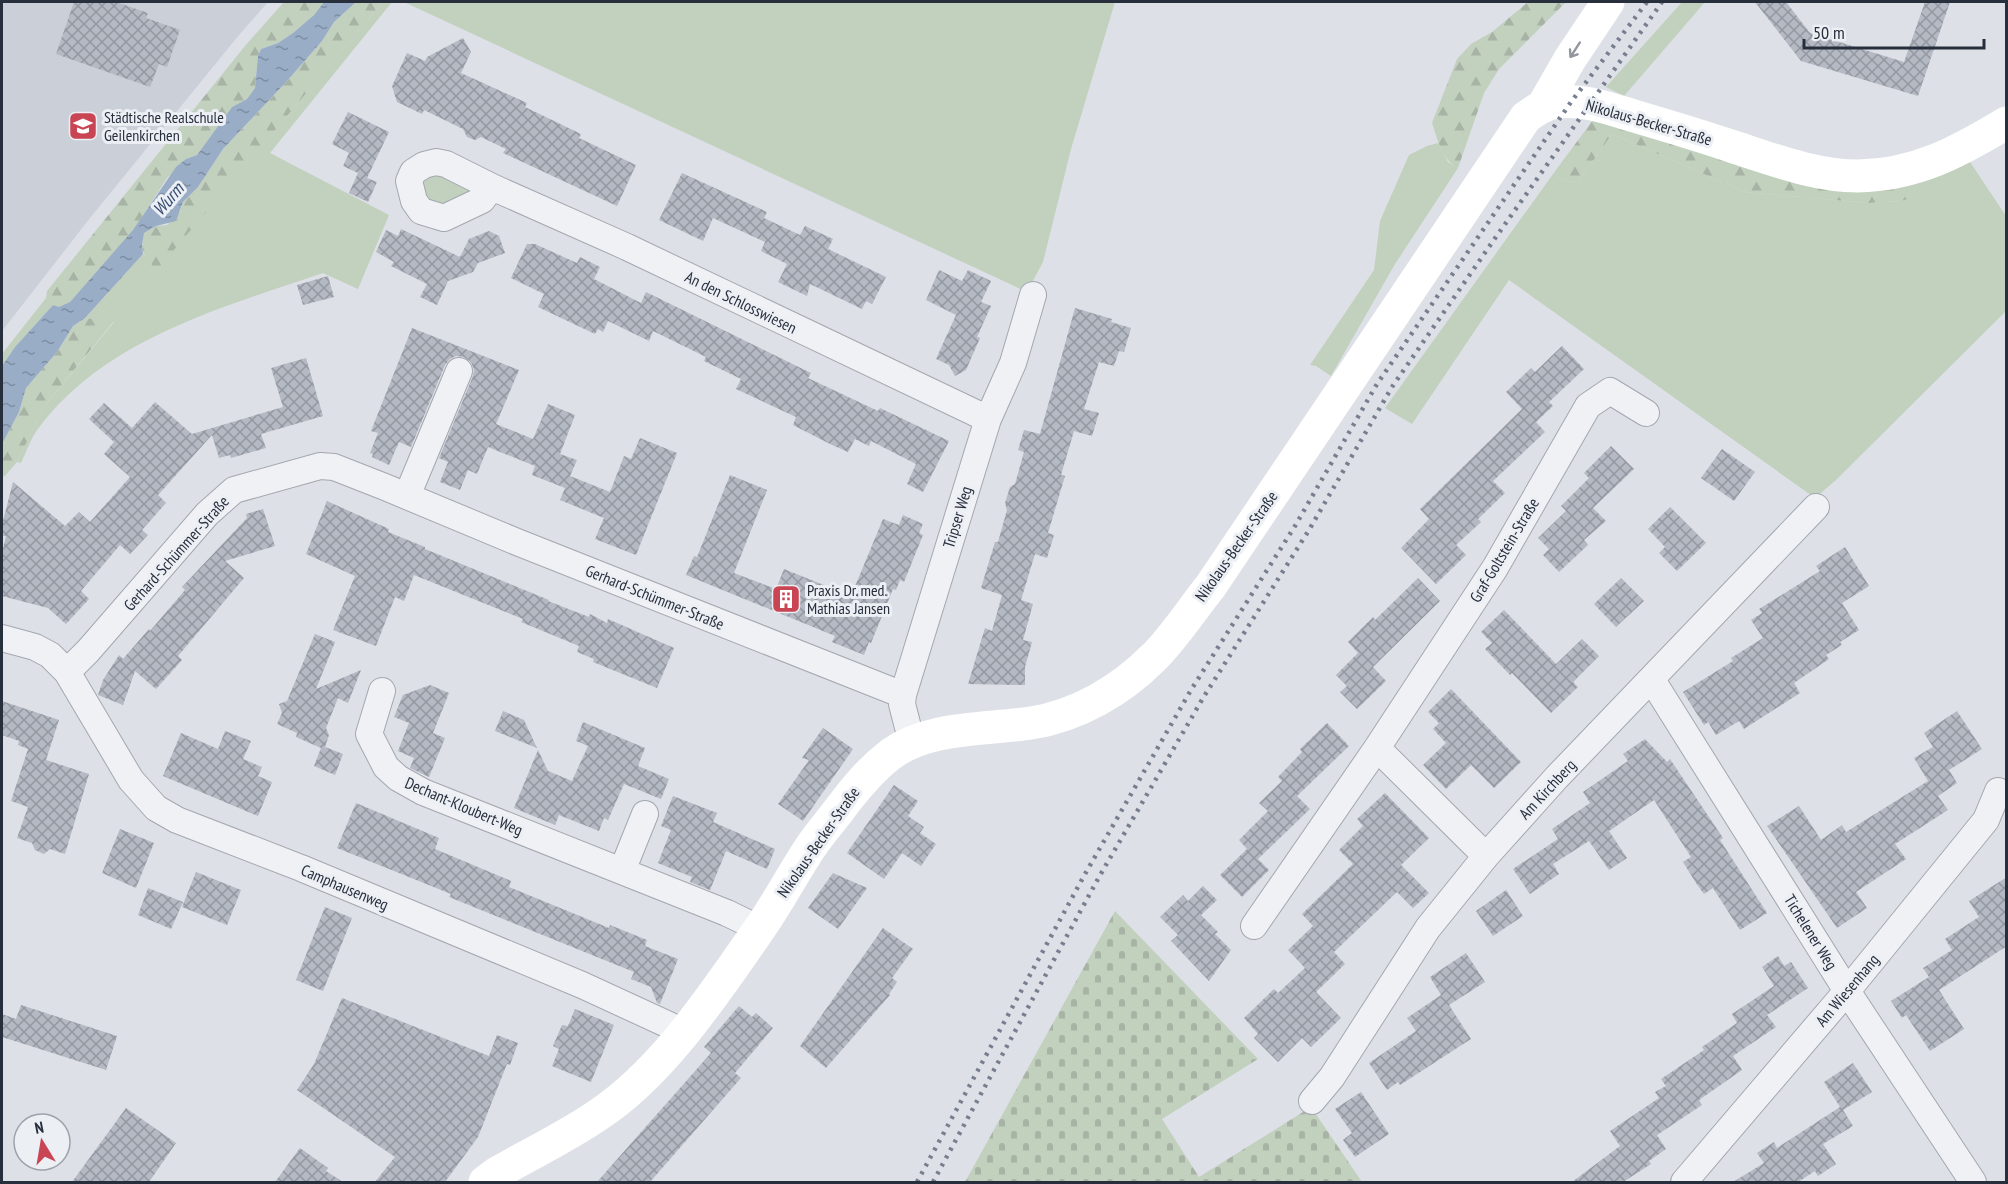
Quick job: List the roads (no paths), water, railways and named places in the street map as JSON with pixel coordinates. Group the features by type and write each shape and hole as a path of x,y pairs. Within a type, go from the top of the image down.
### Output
{"main road":[{"path":"1543,106 1570,59 1608,2"},
{"name":"Nikolaus-Becker-Straße","path":"485,1182 599,1115 633,1086 670,1049 760,929 813,843 859,783 892,754 912,743 939,735 1033,723 1067,714 1100,699 1127,681 1154,658 1210,587 1526,117 1543,106 1558,102 1590,104 1683,130 1788,165 1857,176 1899,172 1944,158 2007,123"}],"street":[{"name":"An den Schlosswiesen","path":"492,187 624,246 988,419"},
{"name":"Tripser Weg","path":"912,743 902,704 903,695 988,419 1013,363 1033,295"},
{"path":"407,496 459,371"},
{"name":"Graf-Goltstein-Straße","path":"1254,927 1377,748 1495,568 1588,406 1610,391 1646,413"},
{"name":"Gerhard-Schümmer-Straße","path":"67,672 207,514 234,490 320,466 334,467 737,631 903,695"},
{"name":"Am Kirchberg","path":"1312,1101 1332,1077 1428,928 1486,856 1557,777 1816,507"},
{"name":"Camphausenweg","path":"2,638 35,647 50,655 67,672 131,780 156,808 177,820 301,868 582,984 684,1032"},
{"name":"Tichelener Weg","path":"1652,680 1847,991 1973,1182"},
{"name":"Dechant-Kloubert-Weg","path":"382,691 369,734 386,767 398,778 423,792 727,913 760,929"},
{"path":"1377,748 1486,856"},
{"name":"Am Wiesenhang","path":"1684,1182 1847,991 1986,820 1998,791"},
{"path":"622,871 645,814"}],"water":[{"name":"Wurm","path":"324,2 356,2 334,22 322,41 223,149 198,187 183,202 176,221 156,226 144,233 143,254 85,318 73,326 57,352 26,388 19,412 2,444 2,366 15,347 53,305 59,307 70,302 133,230 176,167 186,159 197,155 232,107 247,99 255,88 258,56 261,49 278,43 293,33 314,15"}],"railway":[{"path":"917,1182 1085,874 1191,690 1295,526 1377,384 1571,102 1647,2"},
{"path":"933,1182 1099,877 1203,698 1309,530 1392,387 1662,2"}],"place":[{"name":"Städtische Realschule Geilenkirchen","path":"83,126"},
{"name":"Praxis Dr. med. Mathias Jansen","path":"786,599"}]}
